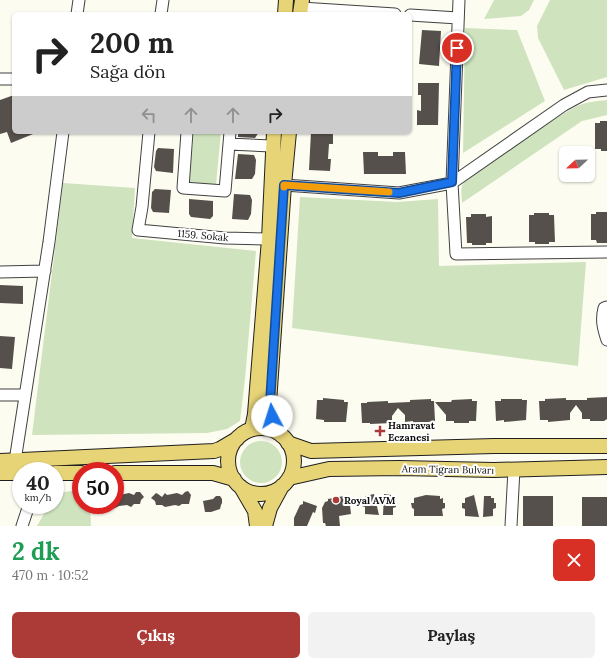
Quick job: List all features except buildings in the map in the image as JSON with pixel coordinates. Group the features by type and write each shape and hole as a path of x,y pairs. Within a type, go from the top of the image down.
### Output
{"main road":[{"path":"285,12 286,0"},
{"path":"265,526 270,508 293,470 294,460 292,451 272,416 270,403 284,185 289,134"},
{"path":"64,463 214,451 220,449 252,429 255,414 269,239 273,139"},
{"path":"257,526 255,511 229,469 228,458 231,448 241,435 254,429 264,428 274,430 285,439 311,451 494,446 607,446"},
{"path":"0,461 12,465"},
{"name":"Aram Tigran Bulvarı","path":"286,482 329,469 399,468 514,470 607,467"},
{"path":"0,473 12,469"},
{"path":"124,473 213,474 237,483 251,492 262,494 272,492 286,482"}],"street":[{"path":"78,12 79,0"},
{"path":"161,12 163,0"},
{"path":"459,0 452,182 456,254 607,252"},
{"path":"301,7 368,12"},
{"path":"412,15 458,18"},
{"path":"0,79 12,79"},
{"path":"284,185 399,193 452,182 564,105 588,92 607,90"},
{"path":"18,462 25,397 45,271 63,134"},
{"name":"1159. Sokak","path":"149,134 142,207 138,230 225,238 269,239"},
{"path":"187,134 182,188 226,190 230,134"},
{"path":"229,144 273,139"},
{"path":"0,272 45,271"},
{"path":"607,306 604,308 602,319 603,329 607,340"},
{"path":"0,395 20,395 25,397"},
{"path":"511,526 514,470"},
{"path":"22,526 25,514"}],"green space":[{"path":"494,0 534,0 529,10 521,16 484,19"},
{"path":"550,0 607,0 607,77 564,90 538,38 537,26"},
{"path":"465,28 517,30 545,101 463,153"},
{"path":"607,100 607,115 582,121 462,203 461,191 463,184 481,169 577,106"},
{"path":"194,134 221,134 216,185 189,182"},
{"path":"63,183 135,188 132,238 256,251 240,421 227,429 207,433 32,435"},
{"path":"300,197 397,202 438,199 439,266 586,262 578,366 292,328"},
{"path":"257,441 265,441 273,444 279,450 282,462 279,474 273,480 265,483 257,483 249,480 243,474 240,466 240,458 243,450 249,444"},
{"path":"72,491 72,514 90,514 91,526 37,526 44,514 64,514 64,492"}],"slow traffic":[{"path":"284,187 284,185 389,192"}],"place":[{"name":"Hamravat Eczanesi","path":"380,431"},
{"name":"Royal AVM","path":"336,500"}],"route":[{"path":"272,416 270,403 284,185 399,193 452,182 457,48"}]}
